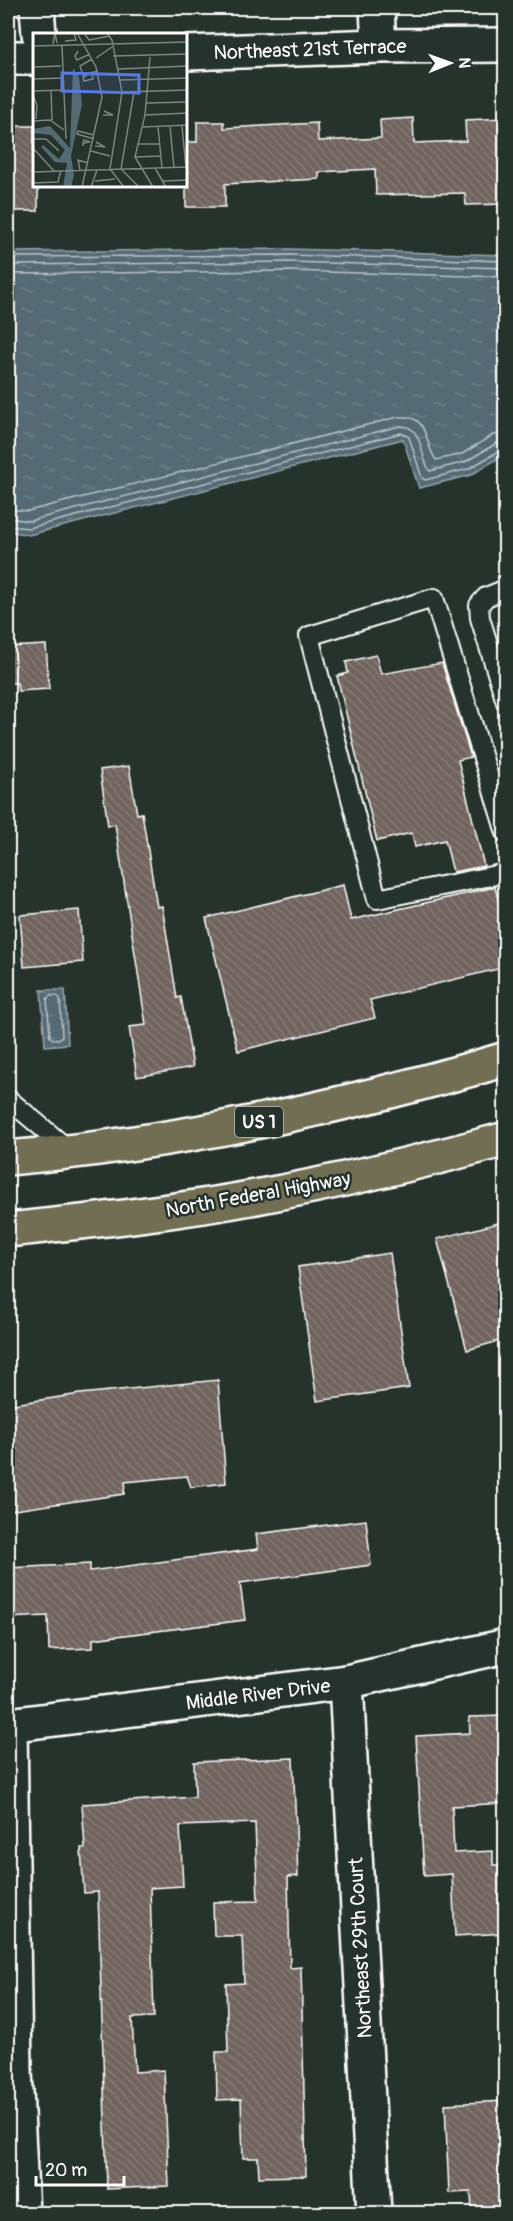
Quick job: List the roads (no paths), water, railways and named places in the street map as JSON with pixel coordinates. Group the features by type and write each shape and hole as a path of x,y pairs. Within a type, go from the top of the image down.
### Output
{"main road":[{"name":"US 1","path":"8,1158 72,1153 166,1139 294,1115 401,1090 506,1059"},
{"name":"North Federal Highway","path":"8,1230 262,1196 448,1155 506,1139"}],"street":[{"path":"37,8 39,33"},
{"path":"377,8 379,46"},
{"name":"Northeast 21st Terrace","path":"188,52 506,45"},
{"path":"8,58 33,57"},
{"name":"Middle River Drive","path":"9,1725 346,1682 506,1646"},
{"name":"Northeast 29th Court","path":"346,1682 374,2214"},
{"path":"9,1725 11,2070 22,2214"}],"lane":[{"path":"506,589 486,597 479,605 480,618 506,702"},
{"path":"506,833 434,598 309,636 377,899 506,873"},
{"path":"8,1099 72,1153"}],"water":[{"path":"288,249 505,255 505,454 471,475 419,488 403,439 29,535 8,531 8,252"},
{"path":"41,990 65,990 68,1044 45,1046"}]}
